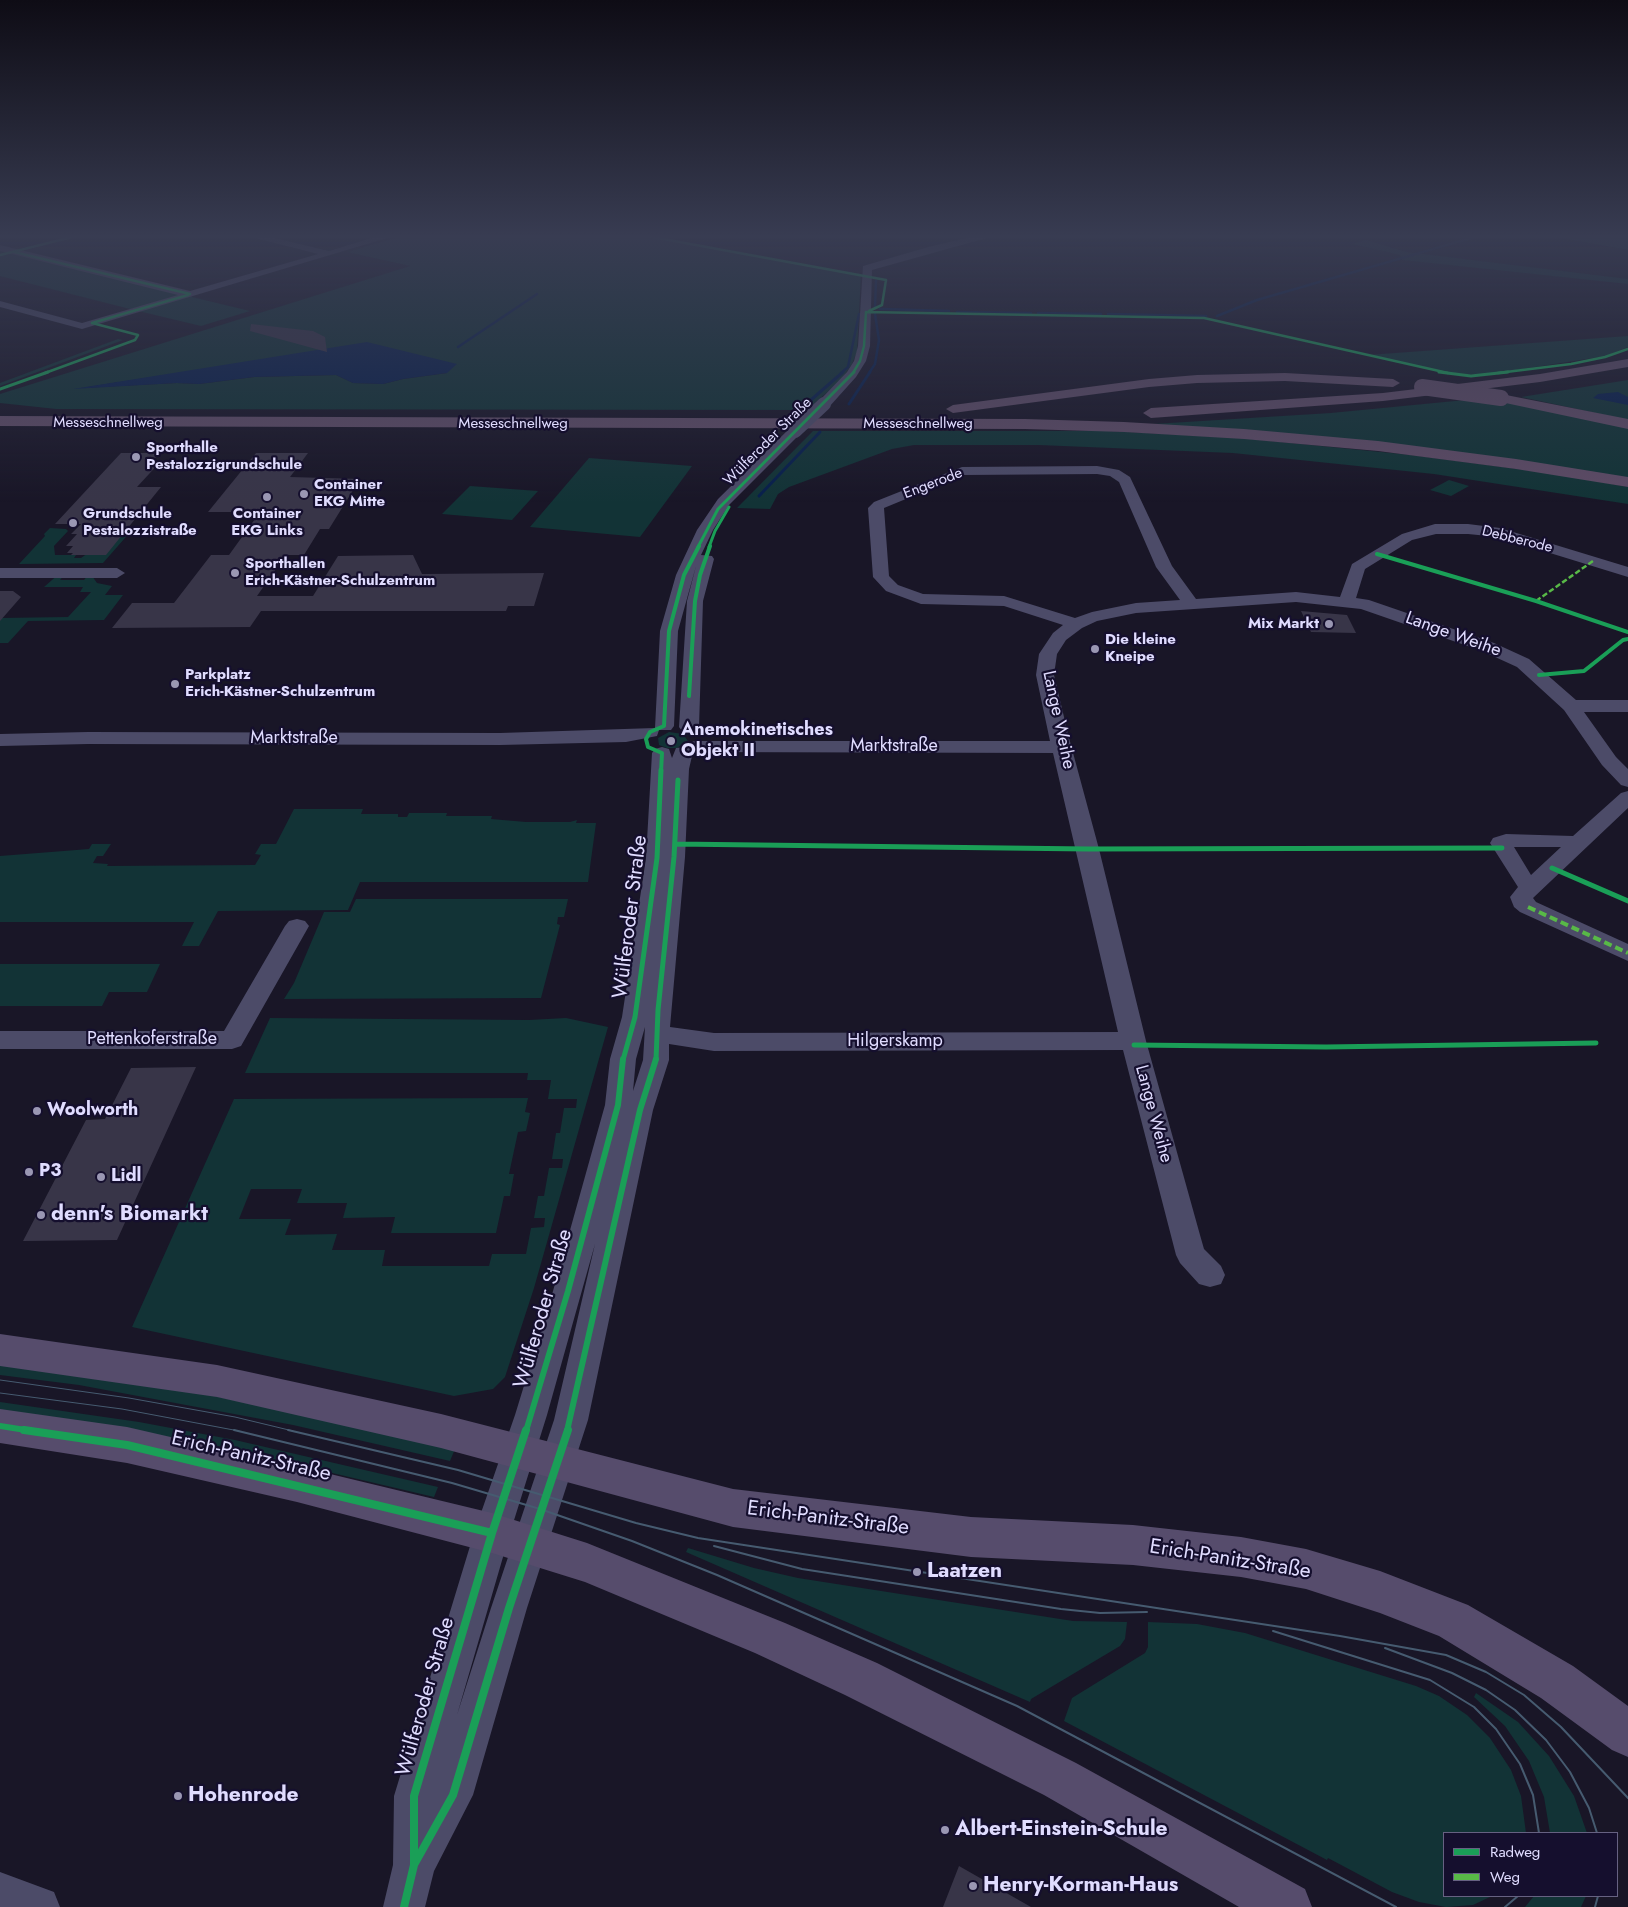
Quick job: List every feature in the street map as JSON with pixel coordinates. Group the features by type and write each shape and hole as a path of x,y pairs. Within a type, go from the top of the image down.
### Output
{"highway":[{"path":"855,417 1091,414 1251,408 1469,388 1628,363"},
{"path":"1025,424 1175,419 1331,409 1483,394 1628,371"},
{"path":"855,417 962,408 1149,383 1197,379 1314,378 1422,387 1501,398 1628,424"},
{"path":"19,406 102,415"},
{"name":"Messeschnellweg","path":"0,412 102,415 855,417"},
{"name":"Messeschnellweg","path":"0,421 1025,424"},
{"path":"1025,424 1200,431 1334,441 1479,458 1628,482"}],"main road":[{"name":"Erich-Panitz-Straße","path":"0,1350 217,1381 441,1431 537,1458 622,1478 733,1508 971,1537 1133,1545 1231,1556 1306,1568 1380,1592 1453,1620 1556,1682 1628,1734"},
{"name":"Erich-Panitz-Straße","path":"0,1426 58,1433 127,1445 510,1539 587,1563 770,1638 861,1680 1060,1779 1287,1907"}],"street":[{"name":"Wülferoder Straße","path":"537,1458 570,1420 640,1110 656,1060 658,1010 674,857 679,769 674,740 669,631 695,567 732,503 729,498 852,374 860,361 864,346 865,325"},
{"name":"Engerode","path":"1076,624 1027,606 1004,601 922,599 892,588 881,577 875,508 878,505 962,471 1097,470 1114,473 1125,480 1164,567 1191,603"},
{"name":"Debberode","path":"1347,601 1358,567 1407,537 1436,529 1468,529 1500,533 1628,572"},
{"path":"0,573 117,574"},
{"name":"Lange Weihe","path":"1210,1275 1191,1255 1133,1041 1121,983 1046,675 1046,664 1054,642 1076,624 1114,611 1191,603 1296,597 1347,601 1392,612 1506,654 1539,675 1571,706 1609,761 1628,781"},
{"path":"1571,706 1628,706"},
{"name":"Marktstraße","path":"0,735 78,734 88,738"},
{"name":"Marktstraße","path":"0,740 75,740 88,738 500,739 555,745 674,740 1061,742"},
{"name":"Wülferoder Straße","path":"404,1907 414,1865 453,1795 510,1539 537,1458 568,1291 618,1105 623,1060 635,1017 674,740"},
{"path":"1628,797 1521,897 1522,902 1528,907 1628,954"},
{"path":"1534,886 1524,881 1502,848 1502,841 1568,841 1577,844"},
{"name":"Pettenkoferstraße","path":"0,1040 232,1040 298,926"},
{"name":"Hilgerskamp","path":"658,1034 714,1042 1133,1041"},
{"path":"0,1893 39,1907"}],"green space":[{"path":"221,325 858,325 857,352 852,364 841,380 807,410 56,409 0,403 0,394","holes":["447,373 403,379 383,384 353,383 336,375 254,377 199,384 177,383 81,388 172,374"]},
{"path":"1628,336 1628,347 1606,356 1484,375 1449,373 1368,355"},
{"path":"118,339 123,340 0,386 0,383"},
{"path":"1628,380 1628,420 1521,397"},
{"path":"1486,398 1628,428 1628,479 1546,466 1137,425 1331,413"},
{"path":"813,431 1109,431 1241,438 1411,455 1564,475 1628,487 1628,504 1434,474 1233,453 1039,445 914,445 892,449 789,487 778,494 770,509 737,508"},
{"path":"589,458 692,466 640,537 530,527"},
{"path":"1449,480 1469,486 1451,496 1430,490"},
{"path":"470,486 538,491 512,520 442,514"},
{"path":"50,528 66,529 68,531 54,546 55,555 76,555 74,558 81,558 121,530 132,530 103,563 19,564"},
{"path":"60,573 66,573 60,580 84,580 90,573 97,583 112,586 105,595 123,595 104,620 28,621 8,643 0,643 0,618 68,617 91,592 80,592 83,587 44,587"},
{"path":"669,732 683,734 688,741 677,748 667,748 659,745 658,738"},
{"path":"294,809 363,809 361,814 398,814 398,817 407,817 409,813 447,813 446,816 492,816 491,819 526,822 570,822 577,820 576,823 596,823 588,882 360,882 348,910 218,911 199,946 182,946 194,922 0,922 0,856 89,849 92,844 111,844 103,856 97,856 93,863 108,864 107,866 255,865 261,855 255,854 261,844 276,844"},
{"path":"356,899 568,899 564,917 558,917 557,924 560,925 541,998 284,999 294,983 324,912 350,912"},
{"path":"0,964 160,964 147,992 109,992 102,1006 0,1006"},
{"path":"270,1018 529,1020 566,1018 608,1027 534,1288 505,1377 493,1389 454,1396 132,1327 234,1099 528,1098 525,1112 530,1113 526,1131 518,1132 509,1174 514,1174 510,1196 504,1196 496,1233 391,1233 395,1217 343,1218 347,1203 297,1203 302,1189 251,1189 239,1219 291,1219 285,1235 337,1234 332,1250 385,1250 382,1266 489,1266 492,1254 526,1254 531,1228 544,1227 545,1218 534,1218 538,1196 544,1196 549,1168 562,1168 563,1159 552,1159 556,1133 560,1133 564,1108 576,1108 577,1099 548,1099 551,1080 527,1080 528,1073 245,1073"},
{"path":"0,1361 188,1390 455,1449 450,1461 293,1425 79,1385 0,1375"},
{"path":"0,1402 139,1422 235,1440 438,1487 434,1497 184,1438 132,1435 0,1415"},
{"path":"688,1548 754,1568 798,1578 1073,1621 1127,1622 1125,1639 1120,1646 1031,1699 1030,1702 686,1552"},
{"path":"1148,1622 1197,1624 1245,1633 1416,1686 1439,1696 1467,1715 1490,1738 1511,1770 1521,1796 1526,1832 1443,1832 1443,1897 1490,1897 1473,1905 1446,1907 1419,1902 1392,1892 1328,1858 1327,1860 1064,1721 1072,1698 1145,1653 1148,1647"},
{"path":"1476,1693 1518,1722 1549,1756 1574,1796 1587,1832 1550,1832 1544,1797 1529,1761 1505,1726 1474,1697"},
{"path":"1533,1897 1586,1897 1581,1907 1525,1907"}],"water":[{"path":"367,342 457,364 447,373 403,379 383,384 353,383 336,375 254,377 199,384 177,383 73,389"},
{"path":"1618,392 1628,397 1628,405 1593,398 1598,394"}],"building":[{"path":"251,325 260,325 313,331 325,337 327,352 250,331"},
{"path":"121,453 160,453 152,461 161,461 137,487 161,487 106,555 71,555 73,553 67,553 73,546 66,546 77,534 71,534 81,524 55,524"},
{"path":"256,453 308,453 290,477 360,479 329,529 320,529 304,555 286,555 257,596 313,596 338,556 413,555 422,574 544,573 534,606 508,606 506,611 261,611 250,627 112,628 132,603 174,603 211,555 229,555 260,512 208,512"},
{"path":"0,591 13,591 21,597 0,621"},
{"name":"Mix Markt","path":"1301,611 1347,615 1356,633 1311,632"},
{"name":"Lidl","path":"196,1067 117,1240 23,1241 86,1120 105,1119 131,1068"},
{"name":"Henry-Korman-Haus","path":"959,1866 1031,1907 943,1907"}],"waterway":[{"path":"458,347 491,325"},
{"path":"841,373 848,367 857,325"},
{"path":"869,373 875,364 879,340 877,325"},
{"path":"804,406 843,372"},
{"path":"849,404 870,372"},
{"path":"759,496 820,432"}],"tram line":[{"path":"0,1380 129,1398 235,1417 293,1431"},
{"path":"0,1393 122,1409 235,1430"},
{"path":"235,1430 452,1483 540,1509 632,1541 717,1575 1017,1706 1396,1907"},
{"path":"288,1430 458,1470 636,1523 698,1538 1340,1636 1446,1655 1486,1672 1524,1695 1561,1727 1628,1798"},
{"path":"714,1546 802,1569 1061,1609 1100,1613 1147,1612"},
{"path":"1273,1631 1430,1680 1474,1707 1496,1729 1520,1764 1533,1795 1539,1832"},
{"path":"1385,1648 1452,1673 1486,1690 1515,1710 1546,1740 1570,1772 1589,1808 1597,1832"},
{"path":"1505,1907 1517,1897"},
{"path":"1595,1907 1598,1897"}],"marked path":[{"path":"1536,601 1593,561"},
{"path":"1528,907 1628,953"}],"cycle path":[{"path":"0,389 135,340 138,335 100,325"},
{"path":"404,1907 414,1865 414,1796 492,1533 531,1415 568,1291 618,1105 623,1059 635,1017 657,858 662,753 648,747 646,739 650,732 664,726 669,631 684,575 718,509 852,374 860,361 864,346 865,325"},
{"path":"1234,325 1428,370 1471,376 1571,364 1605,357 1628,349"},
{"path":"689,696 695,601 700,575 715,531 729,507"},
{"path":"1377,554 1536,601 1628,632"},
{"path":"1539,675 1584,671 1623,640 1628,639"},
{"path":"415,1863 453,1795 509,1608 571,1420 640,1110 656,1060 658,1010 674,857 678,780"},
{"path":"675,844 1088,849 1502,848"},
{"path":"1552,868 1628,901"},
{"path":"1134,1045 1326,1047 1596,1043"},
{"path":"0,1426 127,1445 492,1533"}],"place":[{"name":"Sporthalle Pestalozzigrundschule","path":"136,457"},
{"name":"Container EKG Mitte","path":"304,494"},
{"name":"Container EKG Links","path":"267,497"},
{"name":"Grundschule Pestalozzistraße","path":"73,523"},
{"name":"Sporthallen Erich-Kästner-Schulzentrum","path":"235,573"},
{"name":"Mix Markt","path":"1329,624"},
{"name":"Die kleine Kneipe","path":"1095,649"},
{"name":"Parkplatz Erich-Kästner-Schulzentrum","path":"175,684"},
{"name":"Anemokinetisches Objekt II","path":"671,741"},
{"name":"Woolworth","path":"37,1111"},
{"name":"P3","path":"29,1172"},
{"name":"Lidl","path":"101,1177"},
{"name":"denn's Biomarkt","path":"41,1215"},
{"name":"Laatzen","path":"917,1572"},
{"name":"Hohenrode","path":"178,1796"},
{"name":"Albert-Einstein-Schule","path":"945,1830"},
{"name":"Henry-Korman-Haus","path":"973,1886"}]}
